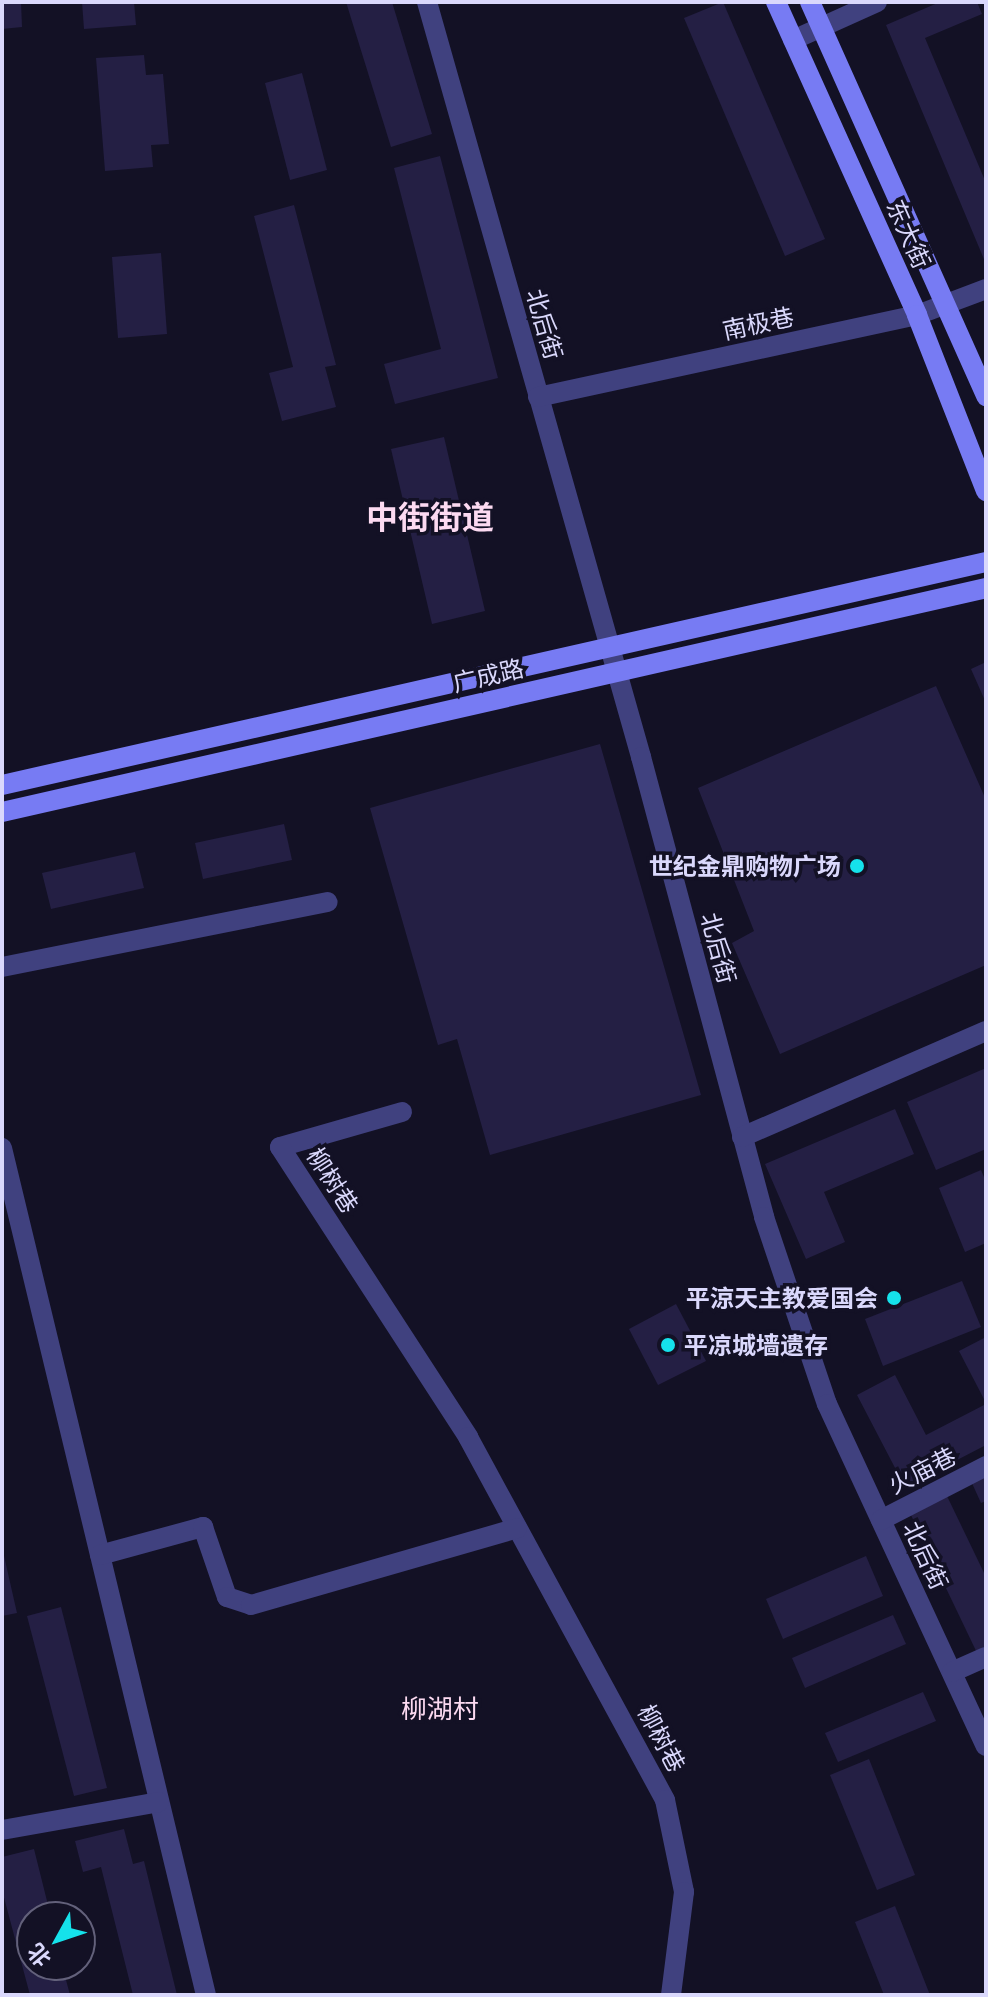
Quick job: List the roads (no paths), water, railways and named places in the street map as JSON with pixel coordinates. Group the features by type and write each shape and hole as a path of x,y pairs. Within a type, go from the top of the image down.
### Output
{"main road":[{"name":"东大街","path":"776,2 917,315 986,491"},
{"name":"东大街","path":"810,2 986,396"},
{"name":"广成路","path":"2,785 986,562"},
{"name":"广成路","path":"2,812 986,588"}],"street":[{"name":"北后街","path":"427,2 617,672 742,1137 827,1404 986,1746"},
{"path":"793,40 877,2"},
{"name":"南极巷","path":"538,397 917,315 986,289"},
{"path":"2,967 328,902"},
{"path":"742,1137 986,1031"},
{"name":"柳树巷","path":"402,1112 280,1147 468,1437 665,1800 684,1892 671,1995"},
{"path":"2,1148 206,1995"},
{"name":"火庙巷","path":"881,1520 986,1466"},
{"path":"100,1555 203,1527 227,1597 251,1605 517,1528"},
{"path":"952,1672 986,1657"},
{"path":"2,1830 159,1802"}],"place":[{"name":"世纪金鼎购物广场","path":"857,866"},
{"name":"平涼天主教爱国会","path":"894,1298"},
{"name":"平凉城墙遗存","path":"668,1345"}],"district":[{"name":"中街街道","path":"430,517"},
{"name":"柳湖村","path":"440,1709"}]}
